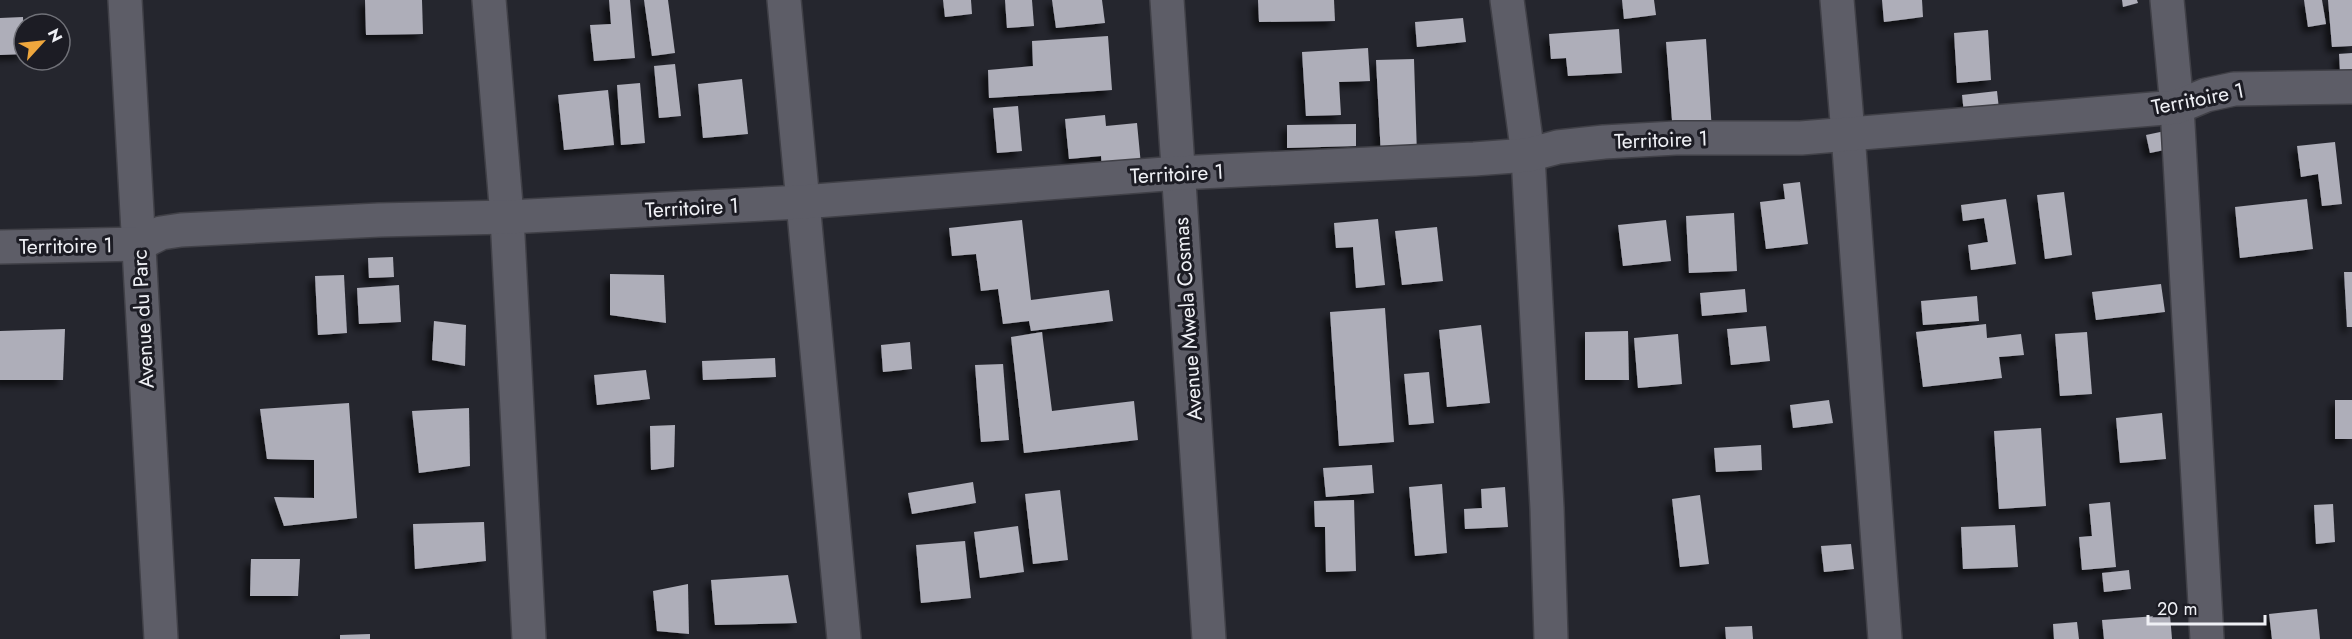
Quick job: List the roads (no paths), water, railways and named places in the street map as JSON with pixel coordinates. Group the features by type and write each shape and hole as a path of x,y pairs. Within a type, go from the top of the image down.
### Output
{"street":[{"name":"Avenue du Parc","path":"124,0 161,639"},
{"path":"489,0 507,217 529,639"},
{"path":"784,0 844,639"},
{"name":"Avenue Mwela Cosmas","path":"1167,0 1209,639"},
{"path":"1507,0 1528,155 1547,508 1551,639"},
{"path":"1836,0 1885,639"},
{"path":"2167,0 2177,107 2207,639"},
{"name":"Territoire 1","path":"0,247 139,244 161,233 181,230 380,219 507,217 802,202 1178,173 1364,166 1528,155 1558,147 1604,142 1676,138 1801,138 2177,107 2206,95 2234,88 2352,87"}]}
